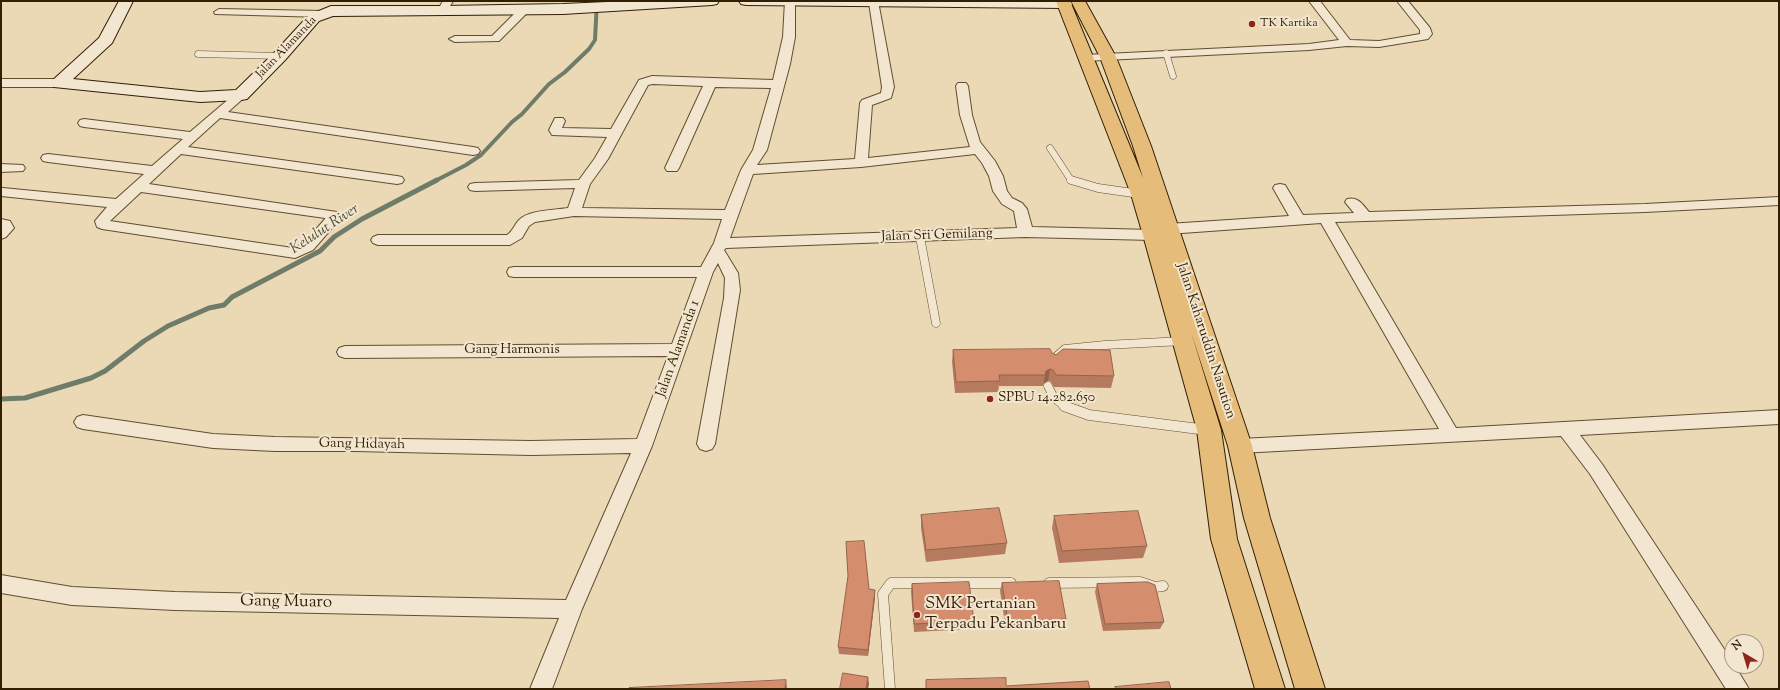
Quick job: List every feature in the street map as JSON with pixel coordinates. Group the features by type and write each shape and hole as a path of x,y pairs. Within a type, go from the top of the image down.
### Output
{"highway":[{"name":"Jalan Kaharuddin Nasution","path":"1069,2 1108,57 1142,146 1183,342 1209,430 1224,539 1270,689"},
{"name":"Jalan Kaharuddin Nasution","path":"1069,2 1085,58 1140,194 1161,232 1240,446 1257,518 1310,689"}],"street":[{"path":"60,83 106,40 126,1"},
{"name":"Jalan Alamanda","path":"241,95 280,56 314,18 331,11 445,6 524,10 712,1"},
{"path":"746,1 874,3 1069,2"},
{"path":"1314,1 1347,43"},
{"path":"1085,58 1309,47 1347,43 1379,44 1424,37 1426,30 1402,1"},
{"name":"Jalan Alamanda 1","path":"541,689 572,609 643,446 706,272 719,247 748,170 760,150 779,84 789,37 790,2"},
{"path":"861,163 866,103 887,95 888,87 874,3"},
{"path":"455,39 495,39 524,10"},
{"path":"219,12 323,14"},
{"path":"574,212 583,184 601,159 641,85 646,81 779,84"},
{"path":"1,83 60,83 200,97 241,95"},
{"path":"672,168 711,83"},
{"path":"962,86 966,115 978,150 988,161 996,176 1000,191 1007,201 1016,203 1022,211 1025,232"},
{"path":"138,187 332,215 333,218 308,247 295,254 103,225 102,221 119,204 193,136 241,95"},
{"path":"218,114 473,151"},
{"path":"559,121 555,130 557,132 616,133"},
{"path":"84,123 193,136"},
{"path":"178,150 397,180"},
{"path":"748,170 861,163 978,150"},
{"path":"48,158 156,171"},
{"path":"1,168 18,168"},
{"path":"475,187 583,184"},
{"path":"1280,188 1299,221"},
{"path":"3,192 119,204"},
{"name":"Jalan Sri Gemilang","path":"719,247 1025,232 1161,232 1325,218 1645,208 1779,201"},
{"path":"1352,202 1366,217"},
{"path":"378,240 510,240 517,236 524,223 531,218 574,212 730,215"},
{"path":"1325,218 1451,434"},
{"path":"1,224 6,224 7,228 1,234"},
{"path":"706,444 734,280 722,257 719,247"},
{"path":"514,272 706,272"},
{"name":"Gang Harmonis","path":"345,352 679,350"},
{"path":"1240,446 1451,434 1566,430 1779,417"},
{"name":"Gang Hidayah","path":"83,422 213,441 275,444 355,444 524,448 643,446"},
{"path":"1566,430 1596,469 1738,689"},
{"name":"Gang Muaro","path":"1,584 72,596 175,601 572,609"}],"lane":[{"path":"1166,53 1173,76"},
{"path":"198,54 280,56"},
{"path":"1050,148 1071,180 1098,188 1140,194"},
{"path":"920,237 936,323"},
{"path":"1053,361 1065,349 1105,345 1183,342"},
{"path":"1048,386 1057,402 1072,410 1089,415 1209,430"},
{"path":"1035,583 1140,582 1155,587 1163,586"},
{"path":"890,689 883,594 891,583 1020,583"}],"building":[{"path":"1050,349 1052,353 1056,355 1063,349 1110,350 1114,376 1056,375 1053,370 1050,369 1046,371 1045,375 999,375 1000,381 956,382 953,350"},
{"path":"999,508 1007,543 926,550 921,515"},
{"path":"1138,511 1147,546 1062,551 1054,516"},
{"path":"864,541 869,589 875,590 868,650 838,647 848,576 846,542"},
{"path":"1059,581 1066,619 1008,622 1002,583"},
{"path":"969,582 974,621 914,624 912,584"},
{"path":"1148,582 1155,585 1164,622 1105,624 1097,584"},
{"path":"843,673 868,677 866,689 840,689"},
{"path":"1006,678 1006,686 1088,681 1090,689 926,689 926,680"},
{"path":"786,680 785,689 629,689 629,688"},
{"path":"1169,682 1171,689 1116,689 1115,687"}],"waterway":[{"name":"Kelulut River","path":"435,181 466,165 481,155 512,122 522,114 549,84 565,72 589,49 595,40 597,1"},
{"name":"Kelulut River","path":"1,399 25,398 91,378 105,371 144,341 168,326 209,308 224,305 232,297 320,251 334,237 362,219 437,180"}],"place":[{"name":"TK Kartika","path":"1252,24"},
{"name":"SPBU 14.282.650","path":"990,399"},
{"name":"SMK Pertanian Terpadu Pekanbaru","path":"917,615"}]}
